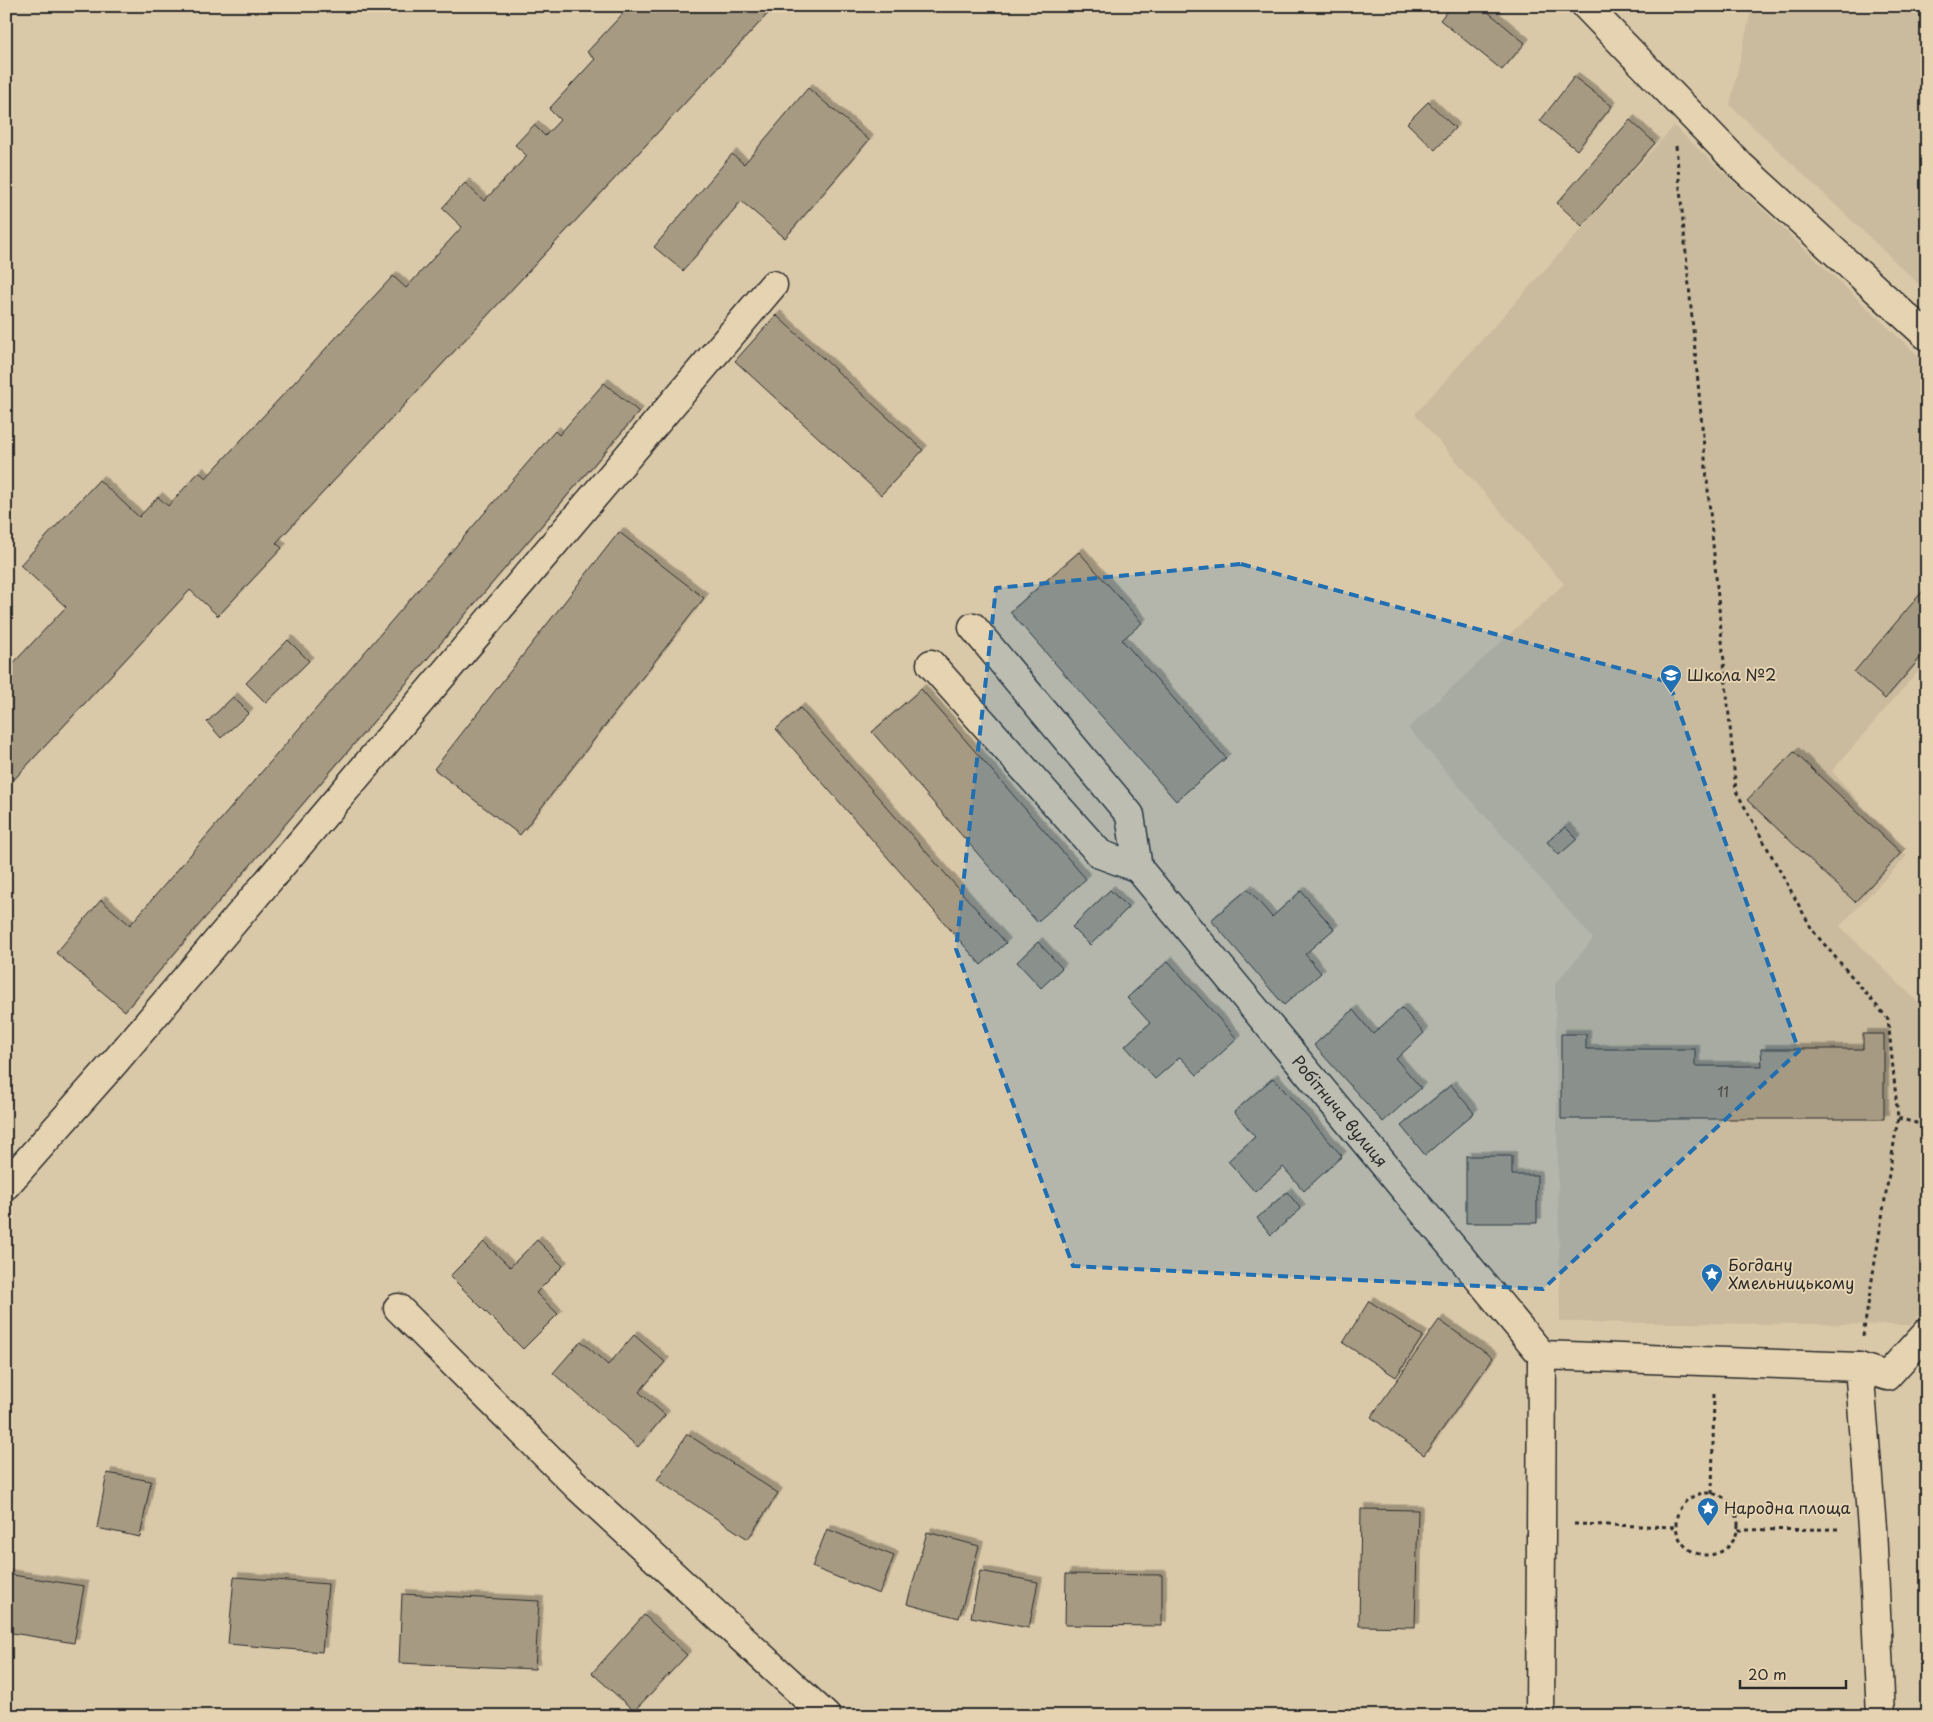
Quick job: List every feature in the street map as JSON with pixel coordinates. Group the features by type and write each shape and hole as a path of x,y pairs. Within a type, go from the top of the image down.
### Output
{"street":[{"path":"1586,6 1740,165 1927,336"},
{"path":"6,1185 121,1056 773,285"},
{"path":"931,664 1100,854 1138,868 1130,815 973,627"},
{"name":"Робітнича вулиця","path":"1138,868 1542,1355"},
{"path":"398,1308 579,1488 826,1716"},
{"path":"1540,1716 1542,1355 1858,1366 1887,1376 1927,1332"},
{"path":"1858,1366 1872,1528 1881,1716"}],"path":[{"path":"1676,144 1736,791 1813,931 1888,1019 1898,1118 1858,1366"},
{"path":"1898,1118 1927,1126"},
{"path":"1712,1494 1714,1362"},
{"path":"1712,1494 1721,1497 1734,1510 1738,1530 1737,1538 1720,1553 1699,1554 1689,1550 1678,1535 1676,1527 1680,1509 1686,1502 1694,1496 1712,1494"},
{"path":"1541,1522 1676,1527"},
{"path":"1738,1530 1872,1528"}],"highlighted area":[{"path":"1241,564 1669,682 1799,1051 1543,1289 1073,1266 956,949 996,588"}],"shaded area":[{"path":"1752,6 1927,6 1927,292 1730,105"},
{"name":"Школа №2","path":"1674,126 1927,364 1927,661 1832,771 1907,856 1840,926 1927,1011 1927,1306 1910,1325 1560,1322 1555,984 1593,939 1408,728 1564,584 1415,414"}],"building":[{"path":"630,6 775,6 276,543 282,548 218,616 190,590 6,788 6,671 66,607 20,565 99,480 139,517 158,497 168,506 199,472 206,478 393,276 406,288 462,227 442,208 465,183 484,201 527,156 515,145 534,125 545,136 560,120 549,109 595,59 587,52"},
{"path":"1451,6 1481,6 1525,43 1502,70 1440,20"},
{"path":"1574,77 1612,106 1577,150 1540,121"},
{"path":"808,88 869,140 785,238 741,201 683,271 654,247 732,154 744,164"},
{"path":"1428,102 1455,128 1435,150 1407,123"},
{"path":"1630,120 1655,143 1582,226 1557,203"},
{"path":"776,315 923,450 881,495 735,361"},
{"path":"604,383 639,412 125,1011 56,953 101,900 130,925 555,431 559,435"},
{"path":"619,532 704,598 520,835 434,769"},
{"path":"1079,552 1142,623 1122,640 1226,758 1176,801 1010,612"},
{"path":"1927,586 1927,650 1885,699 1854,672"},
{"path":"288,640 309,661 266,703 246,683"},
{"path":"921,689 1086,879 1037,922 872,732"},
{"path":"233,697 249,713 221,738 207,722"},
{"path":"800,708 1006,943 981,965 776,729"},
{"path":"1794,752 1901,853 1855,902 1747,800"},
{"path":"1565,827 1577,839 1559,855 1547,842"},
{"path":"1248,889 1272,917 1301,891 1334,929 1305,954 1321,973 1284,1005 1211,920"},
{"path":"1110,890 1128,908 1090,945 1072,927"},
{"path":"1038,942 1062,968 1041,988 1017,962"},
{"path":"1168,961 1237,1039 1197,1075 1180,1057 1155,1079 1125,1046 1150,1023 1127,998"},
{"path":"1402,1008 1424,1033 1396,1059 1421,1088 1383,1122 1314,1045 1353,1010 1373,1034"},
{"path":"1561,1034 1586,1034 1586,1049 1695,1049 1695,1066 1762,1066 1761,1049 1863,1049 1863,1034 1884,1034 1884,1119 1561,1119"},
{"path":"1273,1078 1342,1156 1304,1191 1283,1167 1255,1192 1228,1161 1255,1137 1234,1112"},
{"path":"1451,1085 1474,1113 1425,1155 1401,1126"},
{"path":"1466,1156 1512,1156 1512,1175 1537,1175 1537,1223 1466,1223"},
{"path":"1287,1192 1301,1209 1271,1235 1257,1218"},
{"path":"537,1240 563,1266 536,1293 558,1314 523,1349 450,1276 484,1242 510,1267"},
{"path":"1369,1301 1423,1336 1396,1377 1343,1343"},
{"path":"1439,1320 1493,1358 1424,1455 1371,1417"},
{"path":"634,1335 665,1362 639,1392 665,1415 638,1447 553,1373 581,1341 608,1365"},
{"path":"687,1434 778,1493 748,1539 657,1480"},
{"path":"107,1473 151,1481 140,1537 97,1528"},
{"path":"1361,1509 1418,1510 1415,1627 1359,1626"},
{"path":"827,1529 894,1556 879,1594 812,1567"},
{"path":"927,1532 979,1546 959,1618 907,1604"},
{"path":"980,1571 1038,1582 1029,1628 971,1617"},
{"path":"6,1574 84,1586 74,1643 6,1632"},
{"path":"1066,1574 1162,1575 1162,1626 1065,1625"},
{"path":"234,1577 328,1584 322,1652 228,1644"},
{"path":"402,1594 539,1601 535,1669 399,1663"},
{"path":"644,1615 687,1655 634,1711 592,1673"}],"place":[{"name":"Школа №2","path":"1671,694"},
{"name":"Богдану Хмельницькому","path":"1712,1293"},
{"name":"Народна площа","path":"1708,1527"}]}
